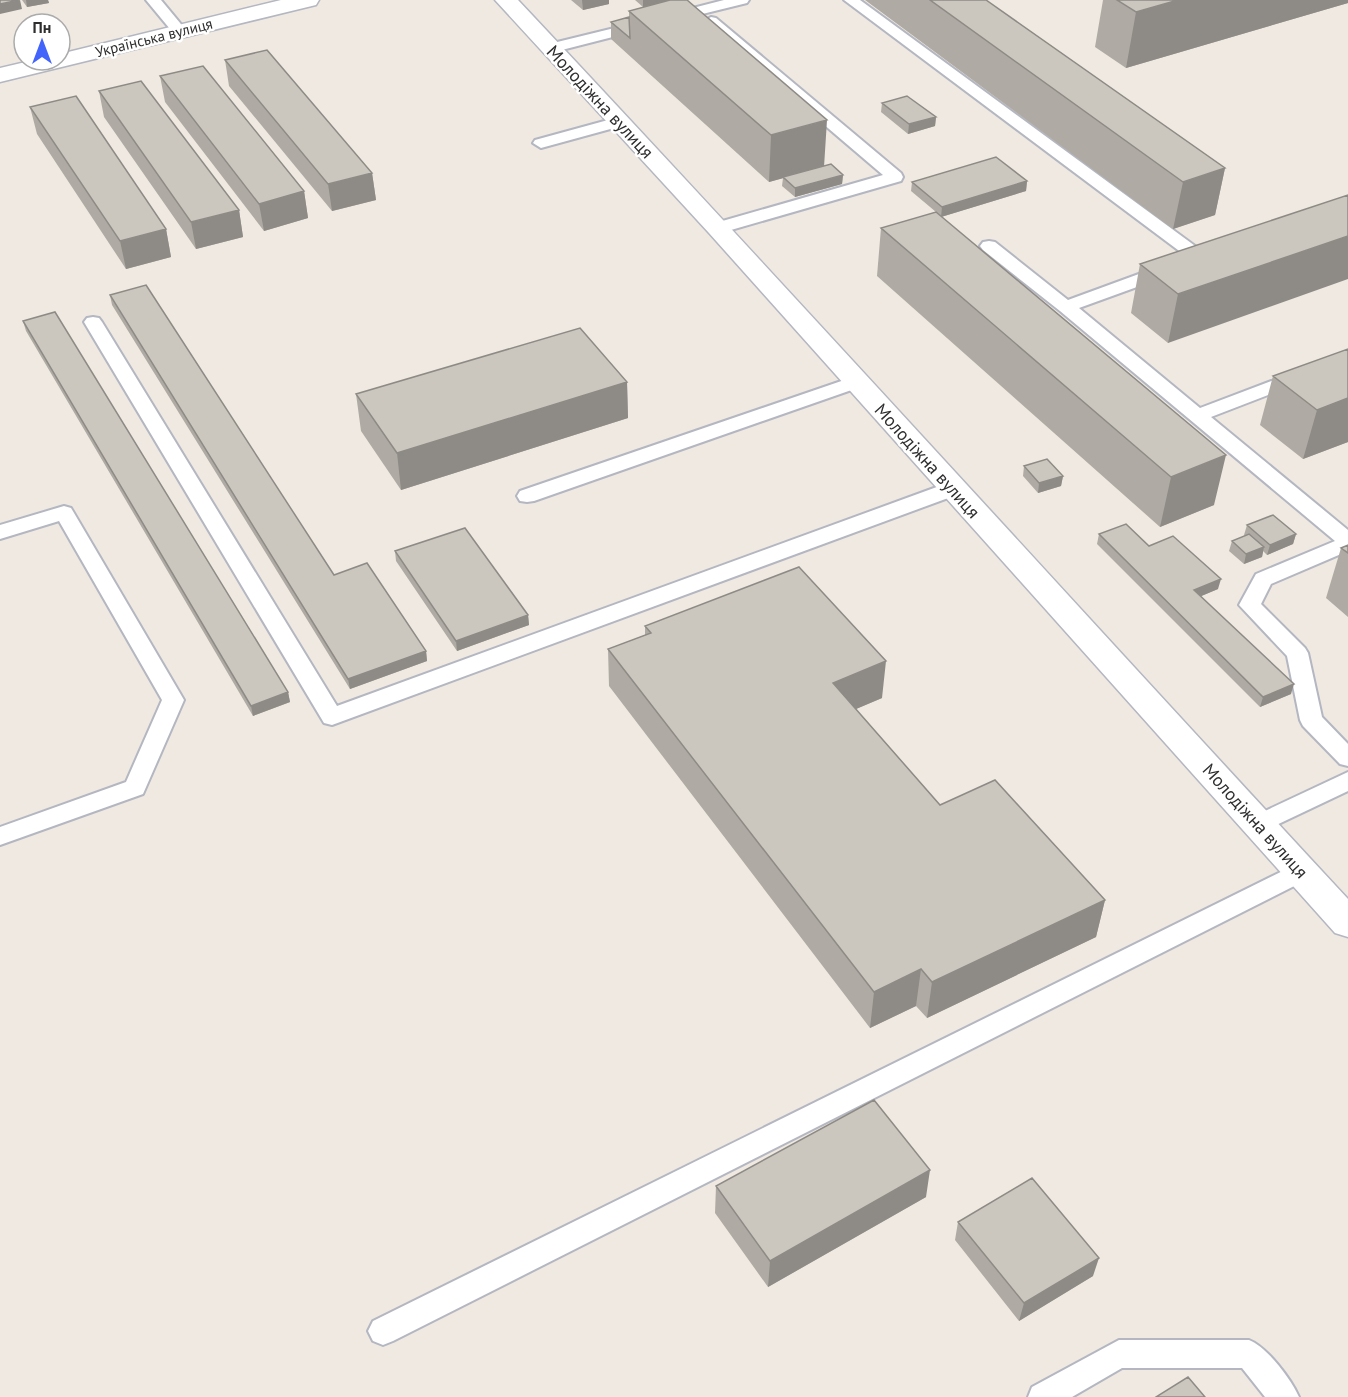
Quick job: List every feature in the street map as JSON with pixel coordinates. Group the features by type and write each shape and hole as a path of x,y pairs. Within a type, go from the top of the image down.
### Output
{"street":[{"name":"Українська вулиця","path":"0,75 308,0"},
{"name":"Молодіжна вулиця","path":"506,0 718,228 1348,924"}],"lane":[{"path":"153,0 180,32"},
{"path":"676,16 742,0"},
{"path":"851,0 1200,258"},
{"path":"699,11 896,177 718,228"},
{"path":"550,48 653,22"},
{"path":"541,143 620,122"},
{"path":"989,246 1066,307 1348,542 1263,579 1250,605 1297,653 1311,720 1348,758"},
{"path":"1066,307 1231,248"},
{"path":"93,322 332,717 952,489"},
{"path":"1196,416 1348,358"},
{"path":"527,496 856,382"},
{"path":"0,532 64,513 174,700 135,788 0,836"},
{"path":"1258,824 1348,781"},
{"path":"383,1330 1301,872"},
{"path":"1043,1397 1119,1354 1249,1354 1284,1397"}],"building":[{"path":"0,0 19,0 0,4"},
{"path":"670,0 687,0 827,120 771,135 629,11"},
{"path":"930,0 986,0 1225,168 1183,182"},
{"path":"1117,0 1178,0 1136,12"},
{"path":"629,17 630,38 611,22"},
{"path":"267,50 372,173 328,184 225,60"},
{"path":"203,66 304,191 259,204 160,76"},
{"path":"141,81 239,210 191,222 99,91"},
{"path":"76,96 166,229 120,241 30,107"},
{"path":"907,96 936,117 909,124 882,103"},
{"path":"996,157 1027,181 942,207 912,182"},
{"path":"831,164 843,175 795,188 783,177"},
{"path":"1348,195 1348,236 1178,294 1140,264"},
{"path":"936,212 1226,455 1171,477 881,228"},
{"path":"146,285 334,575 367,563 426,651 348,679 110,295"},
{"path":"55,312 288,692 251,706 23,321"},
{"path":"580,328 627,382 397,453 356,394"},
{"path":"1348,349 1348,398 1317,410 1273,376"},
{"path":"1047,459 1063,476 1039,483 1024,466"},
{"path":"1273,515 1296,534 1270,545 1247,525"},
{"path":"1126,524 1149,546 1173,536 1221,579 1194,590 1294,684 1263,697 1099,534"},
{"path":"465,528 528,615 456,641 395,551"},
{"path":"1249,534 1264,547 1246,554 1232,541"},
{"path":"1348,545 1348,553 1341,548"},
{"path":"799,567 886,661 833,683 940,805 995,780 1105,900 932,982 921,969 874,992 608,649 651,633 645,626"},
{"path":"874,1100 930,1170 770,1261 716,1186"},
{"path":"1032,1178 1099,1258 1024,1303 958,1222"},
{"path":"1188,1377 1205,1397 1156,1397"}]}
